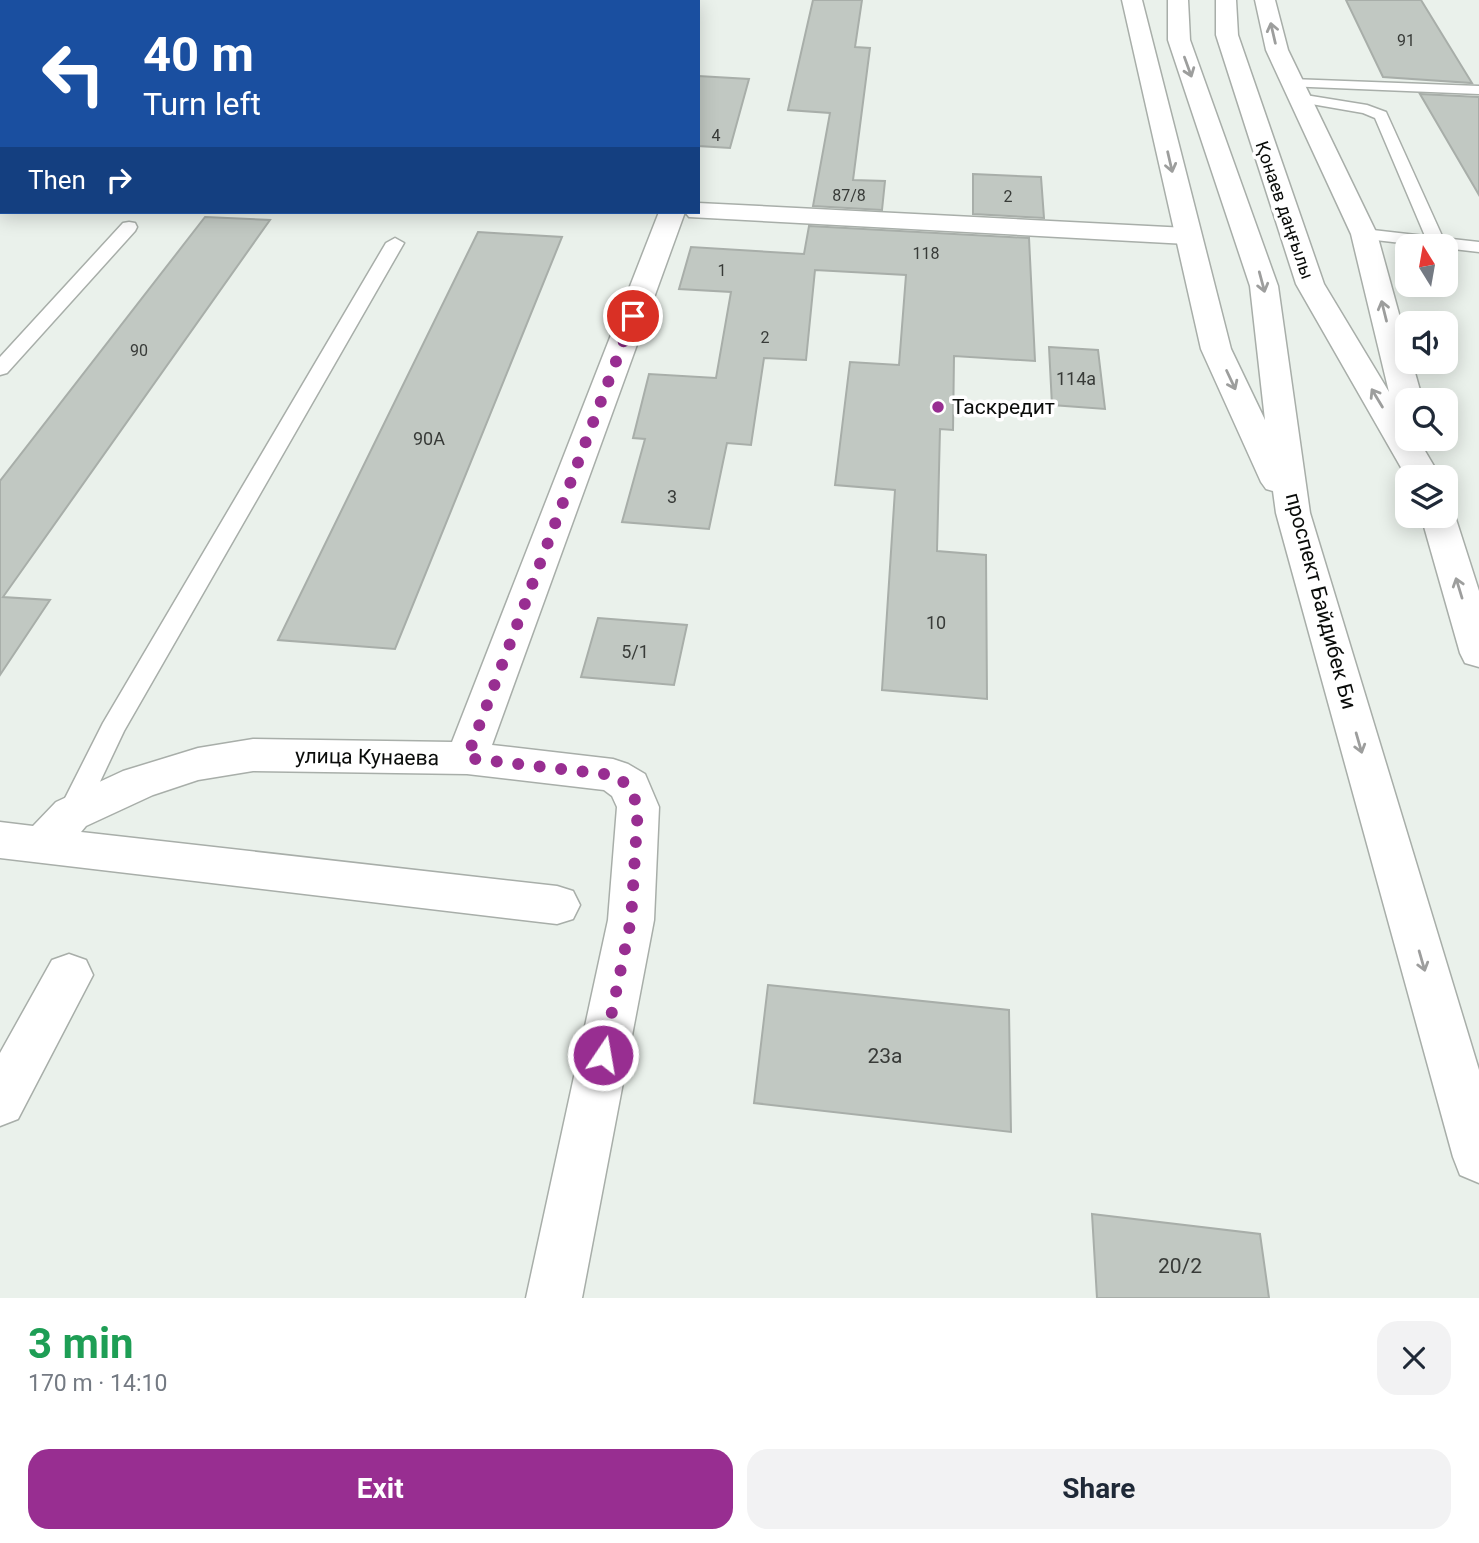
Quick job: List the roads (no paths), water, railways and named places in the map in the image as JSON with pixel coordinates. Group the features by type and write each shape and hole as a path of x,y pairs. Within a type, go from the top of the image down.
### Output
{"main road":[{"path":"1132,0 1216,349 1293,513"},
{"name":"проспект Байдибек Би","path":"1178,0 1179,40 1264,286 1293,513 1479,1157"},
{"name":"Қонаев даңғылы","path":"1226,0 1227,35 1310,284 1418,465"},
{"path":"1265,0 1276,50 1364,234 1404,388"},
{"path":"700,211 1187,236"},
{"name":"улица Кунаева","path":"57,829 138,783 198,764 253,755 467,758 671,214"},
{"path":"1442,528 1479,653"},
{"path":"467,758 613,775 629,786 638,807 631,920 554,1298"},
{"path":"0,840 57,829 557,905"},
{"path":"0,1102 69,975"}],"lane":[{"path":"1295,90 1479,89"},
{"path":"1295,90 1381,115 1433,234"},
{"path":"0,369 129,227"},
{"path":"1364,234 1395,237"},
{"path":"57,829 395,243"},
{"path":"1458,245 1479,247"}],"place":[{"name":"Таскредит","path":"938,407"}]}
